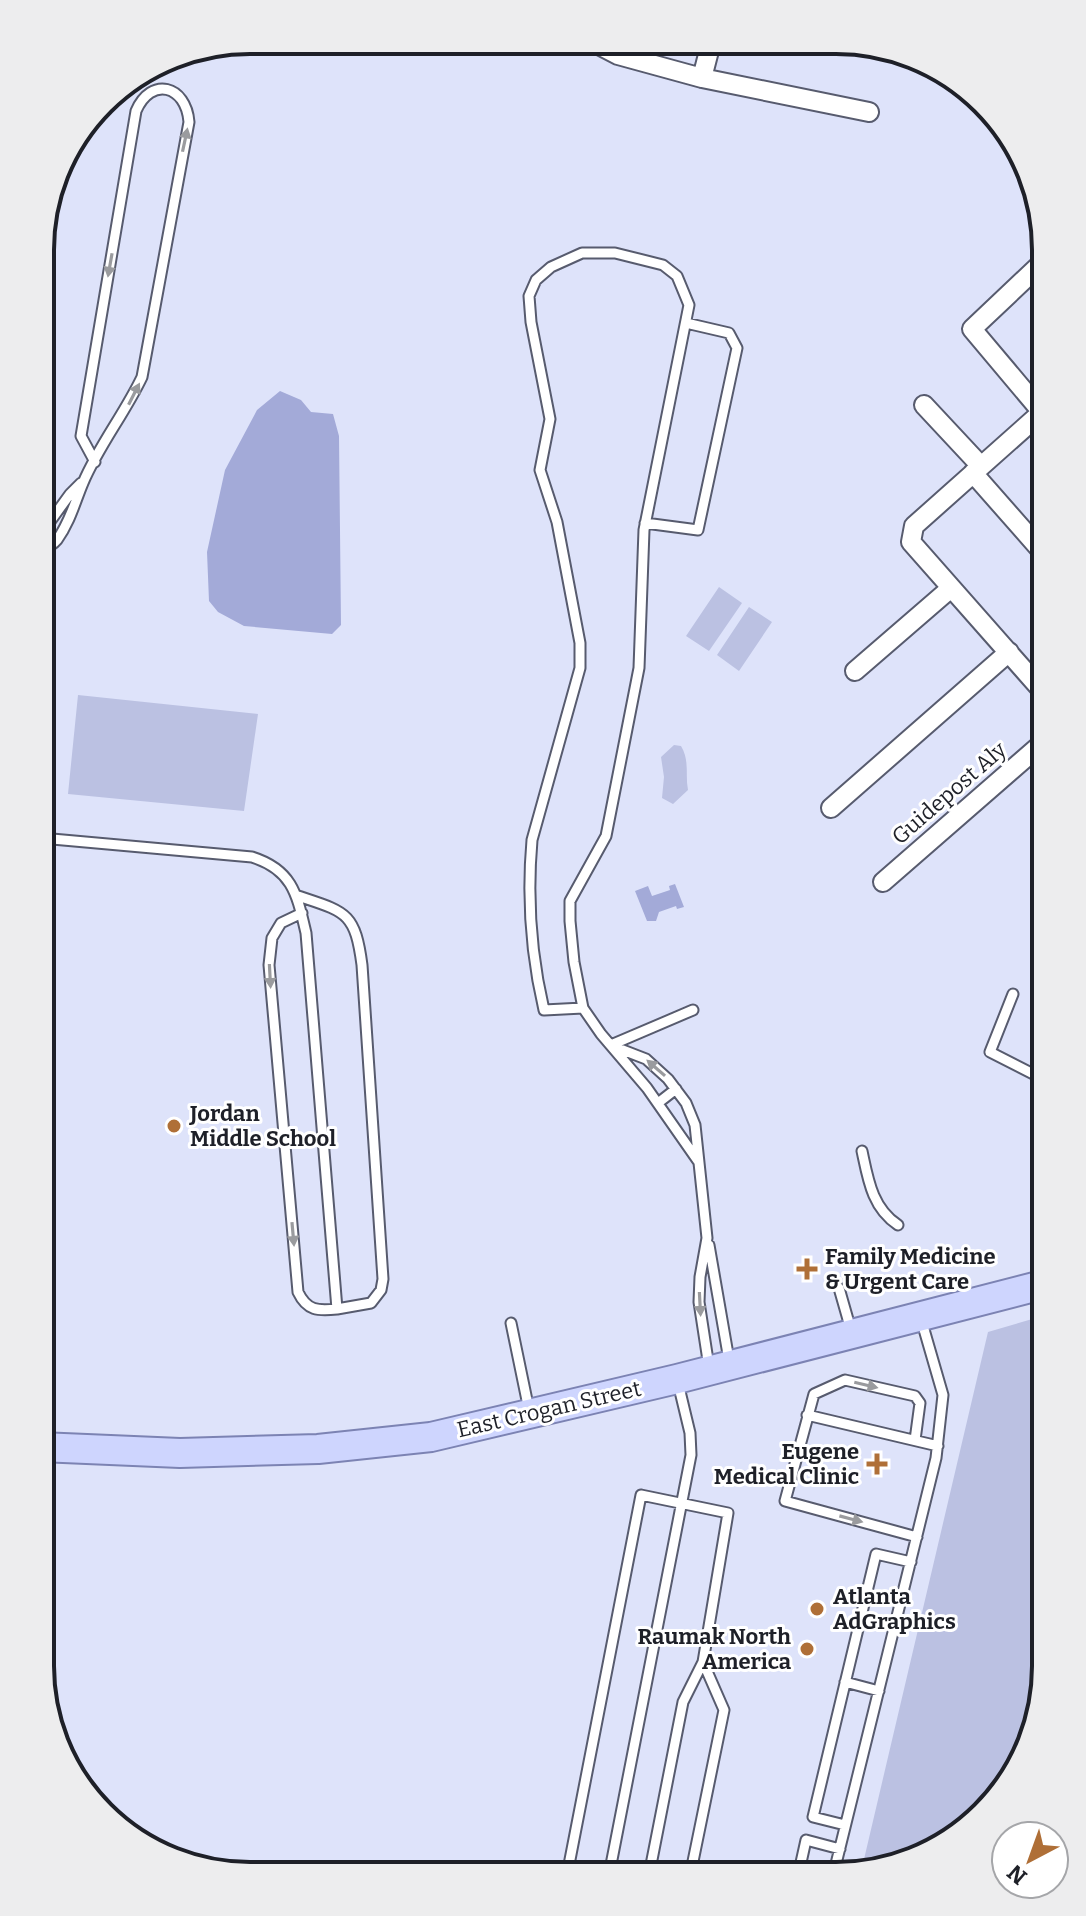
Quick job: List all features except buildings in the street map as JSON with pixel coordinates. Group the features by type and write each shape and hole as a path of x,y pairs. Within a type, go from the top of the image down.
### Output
{"main road":[{"name":"East Crogan Street","path":"54,1448 180,1453 318,1449 431,1437 677,1379 1032,1288"}],"street":[{"path":"616,54 702,78 869,112"},
{"path":"702,78 708,54"},
{"path":"1032,278 972,329 1032,400"},
{"path":"924,405 1032,539"},
{"path":"1032,424 976,469 914,526 911,542 1032,679"},
{"path":"855,671 951,588"},
{"path":"831,808 1009,652"},
{"name":"Guidepost Aly","path":"883,882 1032,752"}],"lane":[{"path":"54,544 75,509 84,481 95,462 142,377 175,184 189,122 188,107 173,91 162,89 145,95 136,111 81,436 95,462"},
{"path":"583,1008 544,1010 533,961 532,840 580,668 580,643 557,522 540,470 550,419 531,322 529,296 536,280 551,267 582,253 615,253 663,265 677,276 689,305 645,523 639,668 606,836 570,901 574,962 583,1008 658,1103 698,1161"},
{"path":"645,523 698,530 737,348 729,333 686,323"},
{"path":"54,516 84,481"},
{"path":"54,839 252,857 276,867 292,884 298,896 306,933 337,1309"},
{"path":"298,896 338,909 350,920 358,938 383,1279 381,1290 371,1303 318,1311 309,1308 298,1292 269,965 272,938 281,923 302,913"},
{"path":"1013,994 990,1052 1032,1076"},
{"path":"611,1045 693,1010"},
{"path":"611,1045 646,1059 676,1089 695,1125 720,1368"},
{"path":"658,1103 676,1089"},
{"path":"862,1151 878,1205 887,1218 898,1225"},
{"path":"707,1238 699,1289 700,1315 720,1368"},
{"path":"839,1288 852,1334"},
{"path":"837,1862 938,1446 943,1395 920,1316"},
{"path":"511,1323 530,1414"},
{"path":"612,1862 691,1445 677,1379"},
{"path":"915,1440 920,1403 915,1396 845,1380 814,1394 785,1501 917,1537"},
{"path":"807,1415 938,1446"},
{"path":"570,1862 641,1495 728,1513 703,1662 683,1702 652,1862"},
{"path":"845,1825 813,1817 876,1554 911,1562"},
{"path":"693,1862 724,1710 703,1662"},
{"path":"845,1682 879,1691"},
{"path":"801,1862 806,1840 840,1849"}],"shaded area":[{"path":"280,391 301,400 311,412 333,414 339,436 341,625 332,634 244,626 218,612 209,601 207,552 225,470 257,410"},
{"path":"719,587 742,603 709,651 686,636"},
{"path":"749,607 772,622 739,671 717,655"},
{"path":"78,695 258,714 244,811 68,794"},
{"path":"674,745 681,746 684,752 688,790 673,804 662,798 664,777 661,757"},
{"path":"675,884 684,907 677,909 676,906 659,912 656,921 647,921 635,891 648,886 652,896 670,890 669,886"},
{"path":"1032,1319 1032,1679 1028,1705 1012,1753 975,1805 923,1842 899,1852 864,1860 988,1332"}],"place":[{"name":"Jordan Middle School","path":"174,1126"},
{"name":"Family Medicine & Urgent Care","path":"807,1269"},
{"name":"Eugene Medical Clinic","path":"877,1464"},
{"name":"Atlanta AdGraphics","path":"817,1609"},
{"name":"Raumak North America","path":"807,1649"}]}
